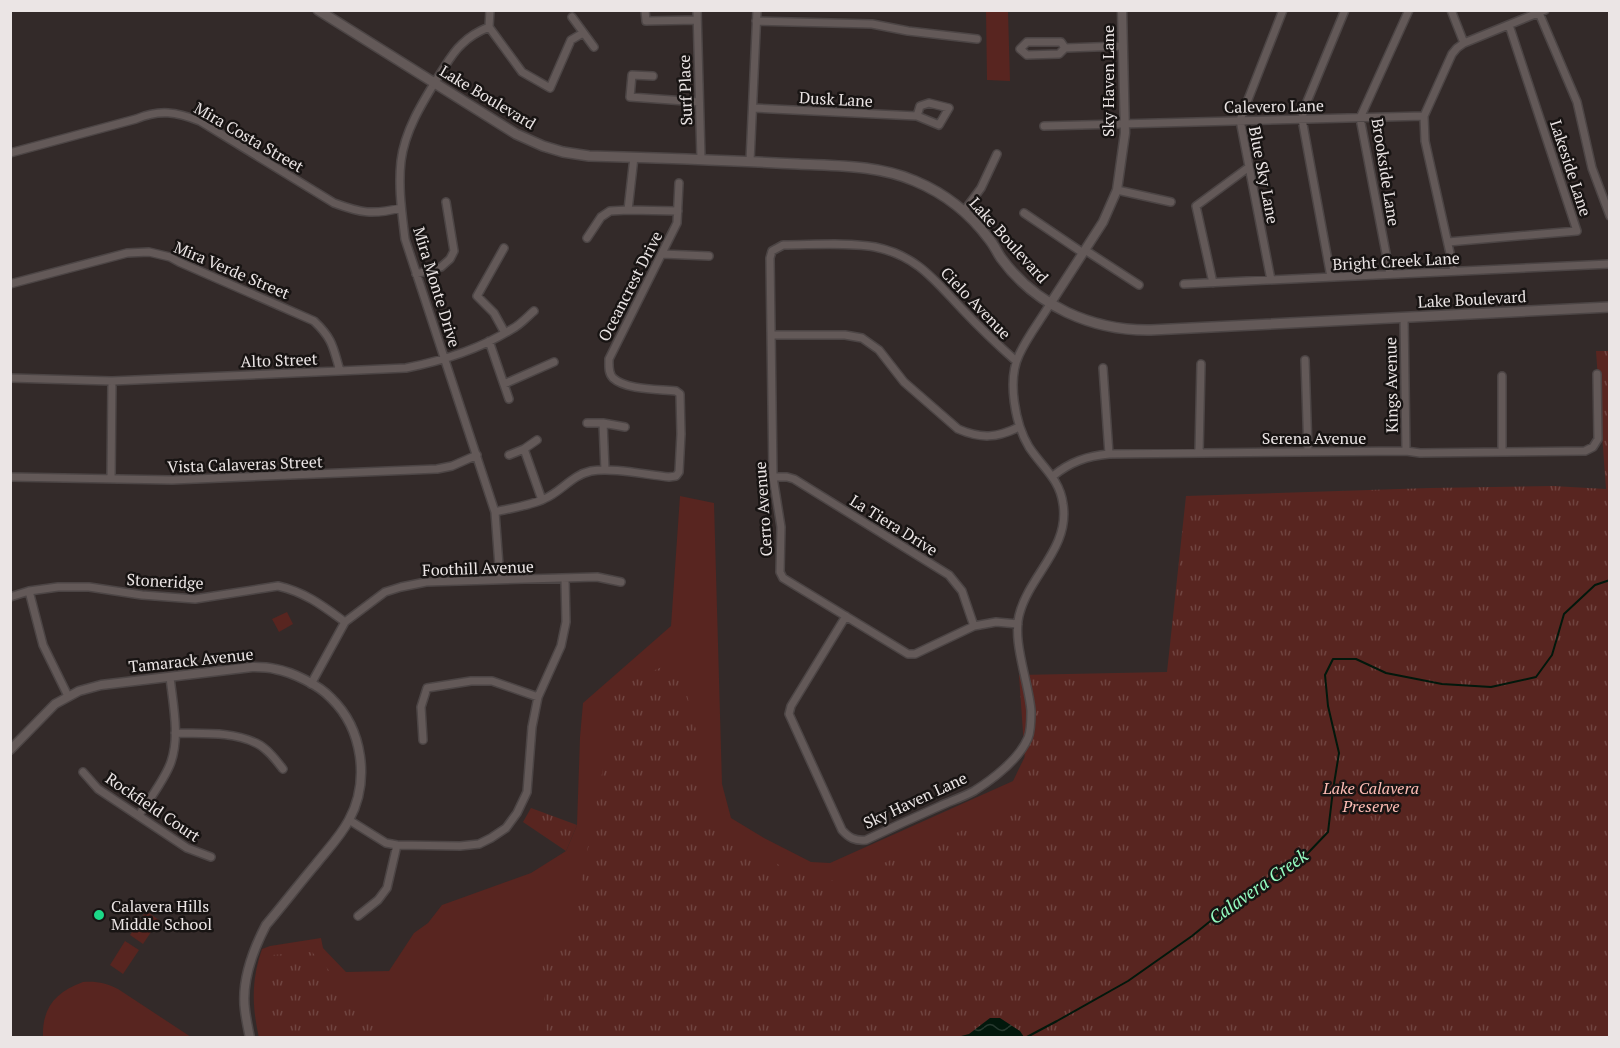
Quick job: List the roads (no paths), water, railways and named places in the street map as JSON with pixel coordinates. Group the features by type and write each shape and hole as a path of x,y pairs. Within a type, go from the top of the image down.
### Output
{"main road":[{"name":"Lake Boulevard","path":"318,10 516,134 563,152 589,156 854,167 892,173 914,180 936,191 964,211 990,239 1001,259 1031,291 1050,304 1097,324 1134,330 1610,307"}],"street":[{"path":"490,10 489,27 522,72 550,88 571,40 583,33"},
{"path":"645,10 646,21 697,20"},
{"name":"Surf Place","path":"697,10 701,159"},
{"path":"750,161 757,10"},
{"name":"Sky Haven Lane","path":"846,616 791,705 789,714 842,830 848,837 866,840 973,792 1011,763 1029,736 1031,711 1019,645 1019,613 1056,546 1063,529 1064,507 1053,476 1029,447 1019,426 1014,394 1014,372 1020,353 1103,222 1117,190 1125,133 1122,10"},
{"name":"Blue Sky Lane","path":"1271,280 1240,120 1283,10"},
{"path":"1331,277 1302,119 1304,109 1345,10"},
{"name":"Brookside Lane","path":"1390,274 1360,118 1409,10"},
{"path":"1451,10 1464,43"},
{"path":"1454,271 1425,141 1425,116 1452,54 1457,48 1464,43 1542,12 1577,102 1592,168 1610,216"},
{"path":"573,16 594,47"},
{"path":"756,21 872,24 908,31 977,39"},
{"name":"Lakeside Lane","path":"1448,242 1577,231 1509,25"},
{"name":"Mira Monte Drive","path":"489,27 462,43 453,54 412,122 401,160 399,194 405,239 495,512 500,579"},
{"path":"1065,48 1061,42 1027,42 1020,49 1027,55 1059,54 1065,48 1123,46"},
{"path":"653,76 633,75 630,98 699,102"},
{"name":"Dusk Lane","path":"753,108 917,116"},
{"name":"Mira Costa Street","path":"10,153 147,114 179,113 200,121 334,203 357,212 370,213 401,208"},
{"name":"Calevero Lane","path":"1044,126 1425,116"},
{"path":"964,211 981,188 997,154"},
{"path":"628,210 634,157"},
{"path":"1213,283 1196,206 1249,167"},
{"name":"Oceancrest Drive","path":"605,470 669,477 676,476 679,472 680,394 631,387 613,378 609,371 609,359 677,223 679,183"},
{"path":"1117,190 1171,202"},
{"path":"416,274 441,267 450,259 454,251 446,202"},
{"path":"587,238 601,218 610,211 678,211"},
{"path":"1024,213 1139,285"},
{"name":"Cielo Avenue","path":"777,248 783,245 858,245 896,253 923,268 971,319 1016,361"},
{"path":"504,248 477,296 494,313 505,333"},
{"name":"Cerro Avenue","path":"777,248 772,251 770,258 773,477 781,527 780,572 783,578 908,654 915,654 974,626 996,622 1018,624"},
{"name":"Mira Verde Street","path":"10,284 127,254 149,252 170,257 314,321 331,340 340,371"},
{"path":"662,254 709,256"},
{"name":"Bright Creek Lane","path":"1184,284 1610,264"},
{"name":"Alto Street","path":"10,378 112,381 406,368 427,364 478,346 514,329 534,311"},
{"name":"Kings Avenue","path":"1404,317 1406,452"},
{"path":"772,335 844,335 862,338 879,350 903,382 958,429 984,436 997,436 1019,426"},
{"path":"489,341 509,399"},
{"path":"1305,360 1308,451"},
{"path":"504,384 554,362"},
{"path":"1199,453 1201,364"},
{"path":"1103,368 1109,454"},
{"name":"Serena Avenue","path":"1053,476 1065,466 1081,459 1109,454 1585,451 1593,447 1598,439 1597,374"},
{"path":"1502,376 1502,452"},
{"path":"111,479 112,381"},
{"path":"587,423 625,427"},
{"path":"495,512 542,500 557,493 580,475 605,470 603,423"},
{"path":"509,455 537,440"},
{"path":"524,449 542,500"},
{"name":"Vista Calaveras Street","path":"10,477 172,480 437,469 452,466 477,455"},
{"name":"La Tiera Drive","path":"773,477 794,479 949,575 962,591 974,626"},
{"name":"Foothill Avenue","path":"311,684 345,622 386,592 401,586 426,582 597,577 621,582"},
{"path":"349,820 386,843 397,845 479,844 506,828 518,813 527,792 532,727 538,697 561,646 566,622 565,579"},
{"name":"Stoneridge","path":"10,597 58,587 89,587 142,595 195,599 278,586 315,600 345,622"},
{"path":"30,591 43,645 68,696"},
{"name":"Tamarack Avenue","path":"10,750 55,704 79,691 101,685 252,667 276,669 311,684 330,696 345,715 359,749 362,771 357,800 349,820 338,837 266,925 259,939 248,966 245,990 244,1008 250,1038"},
{"path":"139,815 171,764 175,733 170,677"},
{"path":"423,740 421,707 427,688 471,681 492,681 538,697"},
{"path":"175,733 232,735 257,743 272,755 283,770"},
{"name":"Rockfield Court","path":"83,772 99,789 187,848 211,857"},
{"path":"358,916 378,900 387,888 397,845"}],"water":[{"path":"990,1018 1000,1018 1020,1031 1024,1037 957,1037 969,1034"}],"waterway":[{"name":"Calavera Creek","path":"1025,1038 1128,981 1192,936 1241,896 1307,854 1328,832 1339,753 1328,706 1325,675 1333,659 1356,659 1386,673 1442,684 1491,687 1536,677 1552,655 1564,614 1595,585 1610,580"}],"place":[{"name":"Calavera Hills Middle School","path":"99,915"}],"park label":[{"name":"Lake Calavera Preserve","path":"1371,797"}]}
